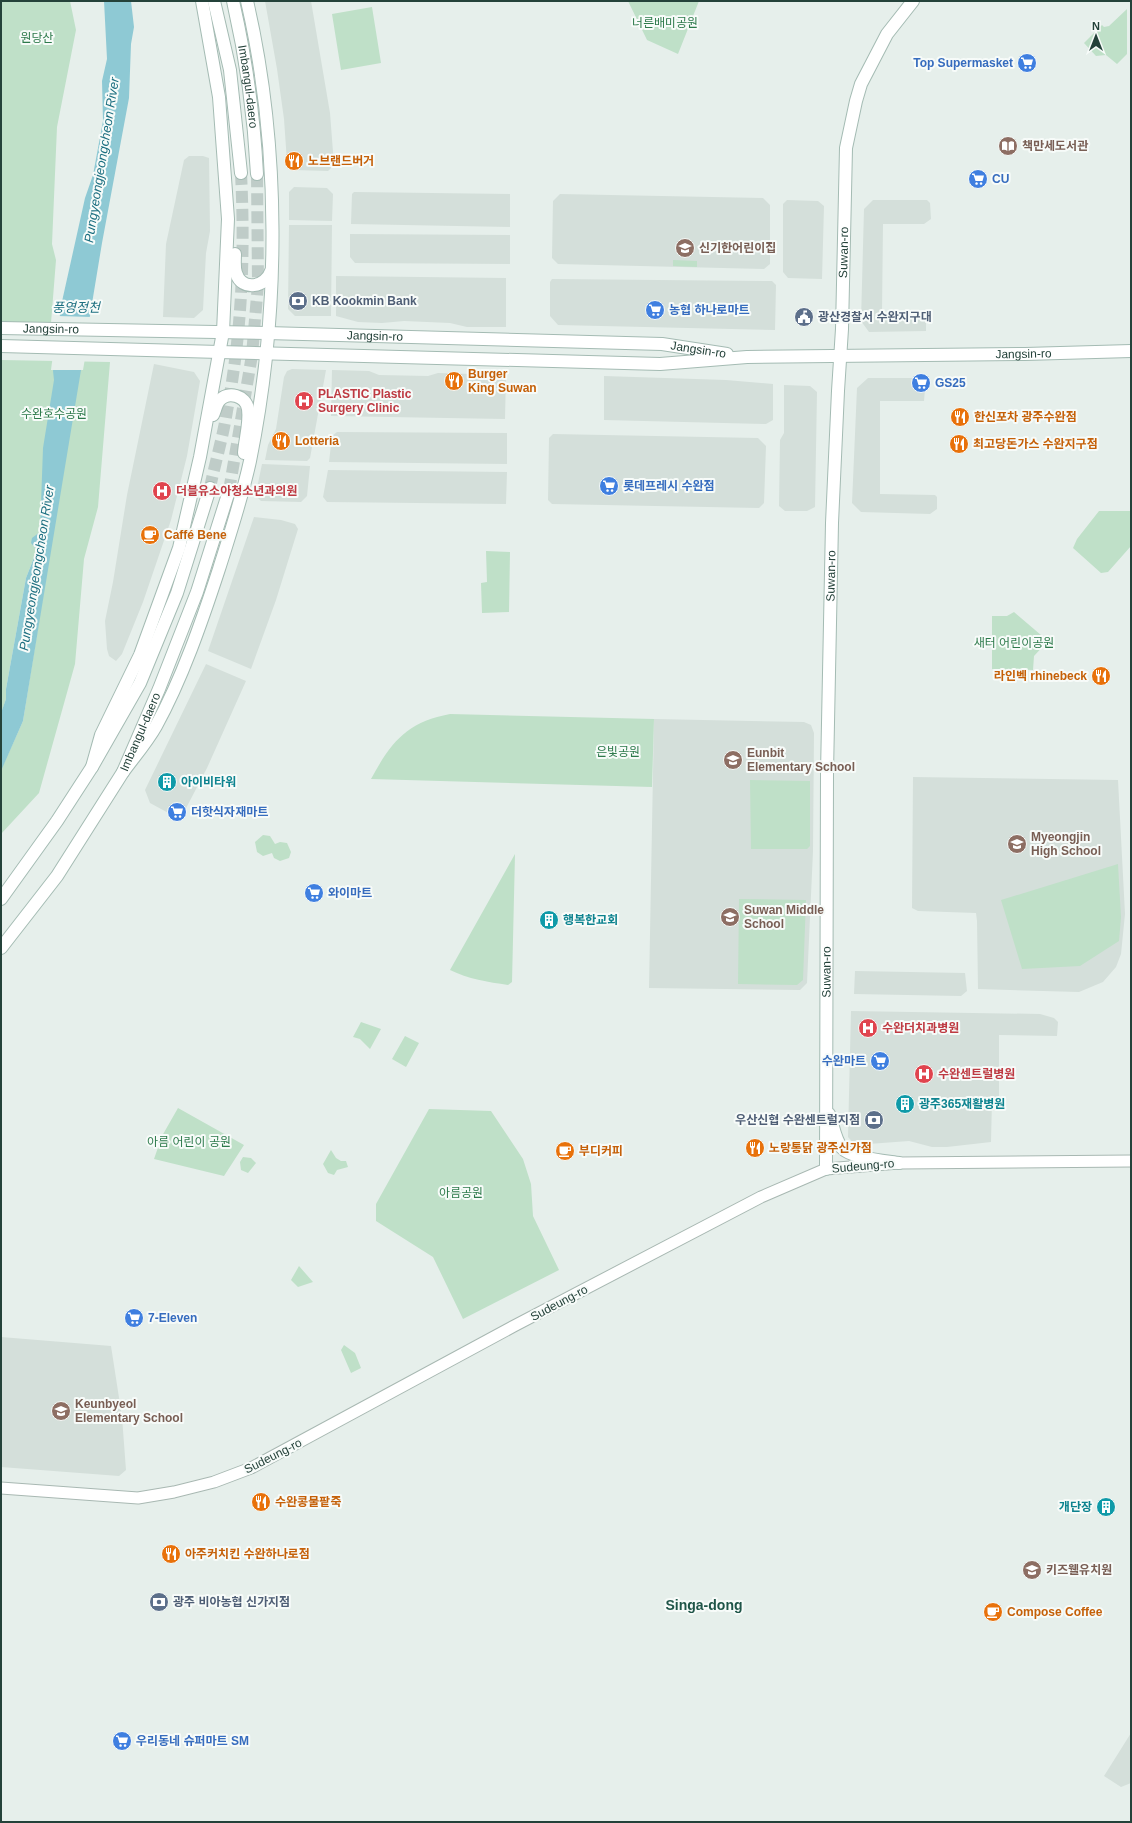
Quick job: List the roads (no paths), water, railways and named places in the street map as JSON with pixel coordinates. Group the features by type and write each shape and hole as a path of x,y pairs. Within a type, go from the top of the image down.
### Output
{"main road":[{"path":"92,767 101,734 140,655 179,548 200,457 223,332 228,219 219,97 202,1"},
{"name":"Imbangul-daero","path":"214,1 230,70 241,173"},
{"name":"Imbangul-daero","path":"233,1 243,43 252,111 256,174"},
{"path":"123,772 156,727 180,674 207,606 231,530 244,482 257,419 266,352 272,266 271,178 266,105 255,38 247,1"},
{"name":"Suwan-ro","path":"826,1169 827,773 832,523 841,357 846,148 851,121 861,84 887,34 913,1"},
{"path":"226,190 234,200 236,224 235,267 238,278 248,285 260,284 269,277 272,266"},
{"name":"Jangsin-ro","path":"1,328 267,333 662,344 748,357"},
{"name":"Jangsin-ro","path":"1,346 266,352 660,364 748,357 841,357 1131,351"},
{"path":"200,457 219,401 228,395 239,397 244,400 248,410 244,446 244,482"},
{"name":"Imbangul-daero","path":"1,899 57,821 92,767 140,683 177,593 210,488"},
{"name":"Imbangul-daero","path":"1,948 57,876 123,772 159,689 198,592 229,491"},
{"path":"827,1108 838,1142 844,1150 854,1155 899,1163"}],"street":[{"name":"Sudeung-ro","path":"1,1488 138,1498 174,1492 214,1482 252,1468 514,1326 761,1196 826,1169 899,1163 1131,1161"}],"water":[{"name":"풍영정천","path":"104,1 131,1 134,27 131,44 129,98 102,243 23,721 1,771 1,713 6,699 6,689 26,578 37,550 31,543 32,538 40,532 43,448 54,380 53,371 61,306 85,198 93,175 103,121 102,81 107,59"}],"tunnel":[{"path":"210,488 232,381 239,322 243,233 241,173"},
{"path":"229,491 252,355 258,284 257,174"}],"place":[{"name":"Top Supermasket","path":"1027,63"},
{"name":"책만세도서관","path":"1008,146"},
{"name":"노브랜드버거","path":"294,161"},
{"name":"CU","path":"978,179"},
{"name":"신기한어린이집","path":"685,248"},
{"name":"KB Kookmin Bank","path":"298,301"},
{"name":"농협 하나로마트","path":"655,310"},
{"name":"광산경찰서 수완지구대","path":"804,317"},
{"name":"Burger King Suwan","path":"454,381"},
{"name":"GS25","path":"921,383"},
{"name":"PLASTIC Plastic Surgery Clinic","path":"304,401"},
{"name":"한신포차 광주수완점","path":"960,417"},
{"name":"Lotteria","path":"281,441"},
{"name":"최고당돈가스 수완지구점","path":"959,444"},
{"name":"롯데프레시 수완점","path":"609,486"},
{"name":"더블유소아청소년과의원","path":"162,491"},
{"name":"Caffé Bene","path":"150,535"},
{"name":"라인벡 rhinebeck","path":"1101,676"},
{"name":"Eunbit Elementary School","path":"733,760"},
{"name":"아이비타워","path":"167,782"},
{"name":"더핫식자재마트","path":"177,812"},
{"name":"Myeongjin High School","path":"1017,844"},
{"name":"와이마트","path":"314,893"},
{"name":"Suwan Middle School","path":"730,917"},
{"name":"행복한교회","path":"549,920"},
{"name":"수완더치과병원","path":"868,1028"},
{"name":"수완마트","path":"880,1061"},
{"name":"수완센트럴병원","path":"924,1074"},
{"name":"광주365재활병원","path":"905,1104"},
{"name":"우산신협 수완센트럴지점","path":"874,1120"},
{"name":"노랑통닭 광주신가점","path":"755,1148"},
{"name":"부디커피","path":"565,1151"},
{"name":"7-Eleven","path":"134,1318"},
{"name":"Keunbyeol Elementary School","path":"61,1411"},
{"name":"수완콩물팥죽","path":"261,1502"},
{"name":"개단장","path":"1106,1507"},
{"name":"아주커치킨 수완하나로점","path":"171,1554"},
{"name":"키즈웰유치원","path":"1032,1570"},
{"name":"광주 비아농협 신가지점","path":"159,1602"},
{"name":"Compose Coffee","path":"993,1612"},
{"name":"우리동네 슈퍼마트 SM","path":"122,1741"}],"district":[{"name":"Singa-dong","path":"704,1605"}],"park label":[{"name":"너른배미공원","path":"665,23"},
{"name":"원당산","path":"37,38"},
{"name":"수완호수공원","path":"54,414"},
{"name":"새터 어린이공원","path":"1014,643"},
{"name":"은빛공원","path":"618,752"},
{"name":"아름 어린이 공원","path":"189,1142"},
{"name":"아름공원","path":"461,1193"}],"water label":[{"name":"Pungyeongjeongcheon River","path":"101,160"},
{"name":"Pungyeongjeongcheon River","path":"36,568"}]}
